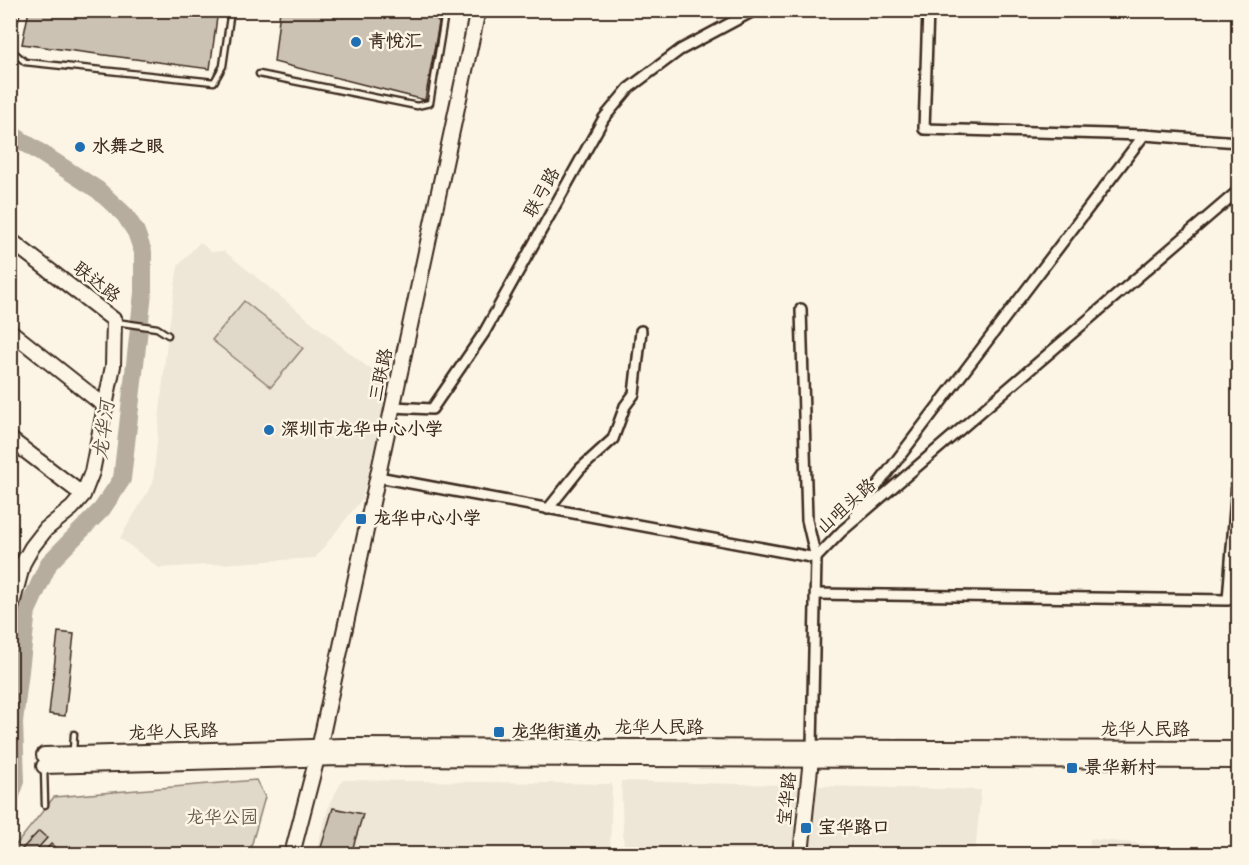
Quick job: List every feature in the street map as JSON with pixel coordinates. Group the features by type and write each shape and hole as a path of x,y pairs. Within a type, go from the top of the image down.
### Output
{"street":[{"name":"三联路","path":"292,855 319,752 478,10"},
{"name":"联弓路","path":"393,407 432,409 484,333 604,118 629,88 680,50 755,10"},
{"path":"928,10 924,129 1144,135 1239,142"},
{"path":"842,531 1144,135"},
{"name":"山咀头路","path":"378,477 816,558 842,531 1239,191"},
{"name":"联达路","path":"10,240 120,322"},
{"path":"801,309 807,520 816,558 812,752"},
{"path":"10,612 23,563 32,547 46,529 72,508 83,495 92,472 106,407 120,322"},
{"path":"549,509 580,469 613,439 625,406 634,394 641,331"},
{"path":"10,332 106,407"},
{"path":"10,439 83,495"},
{"path":"816,594 1228,600 1239,470"},
{"name":"龙华人民路","path":"44,761 319,752 1239,749"},
{"name":"龙华人民路","path":"812,752 1239,761"},
{"name":"宝华路","path":"801,855 812,752"}],"lane":[{"path":"10,37 17,10"},
{"path":"10,49 25,62 214,82 223,66 231,10"},
{"path":"259,74 417,106 430,103 444,19 440,10"},
{"name":"联达路","path":"120,322 151,327 162,330 168,335"},
{"path":"74,734 74,759"},
{"path":"44,761 45,805"}],"shaded area":[{"name":"深圳市龙华中心小学","path":"200,242 211,252 224,251 366,366 393,377 362,499 315,558 159,568 120,538 153,483 167,340 178,266"},
{"path":"343,780 612,784 610,854 315,854 330,802"},
{"path":"621,781 981,790 975,854 624,854"},
{"path":"1090,839 1183,848 1182,854 1089,854"}],"green space":[{"path":"244,301 303,348 271,387 212,340"},
{"name":"龙华公园","path":"256,780 265,797 249,854 11,854 11,851 54,797"},
{"path":"582,850 582,854 527,854 527,851"}],"building":[{"path":"29,10 218,10 210,69 22,44"},
{"name":"青悦汇","path":"280,10 429,10 439,23 425,100 274,62"},
{"path":"447,10 474,10 471,20 446,13"},
{"path":"58,632 74,634 65,716 49,714"},
{"path":"333,808 363,814 351,854 319,854"},
{"path":"39,831 47,838 38,848 43,853 51,844 57,849 53,854 28,854 22,849"}],"waterway":[{"name":"龙华河","path":"10,133 98,190 125,215 136,232 143,252 143,293 122,479 102,509 49,563 27,611 14,722 16,781 10,798"}],"place":[{"name":"青悦汇","path":"356,42"},
{"name":"水舞之眼","path":"80,147"},
{"name":"深圳市龙华中心小学","path":"269,430"},
{"name":"龙华中心小学","path":"361,519"},
{"name":"龙华街道办","path":"499,732"},
{"name":"景华新村","path":"1072,768"},
{"name":"宝华路口","path":"806,828"}]}
